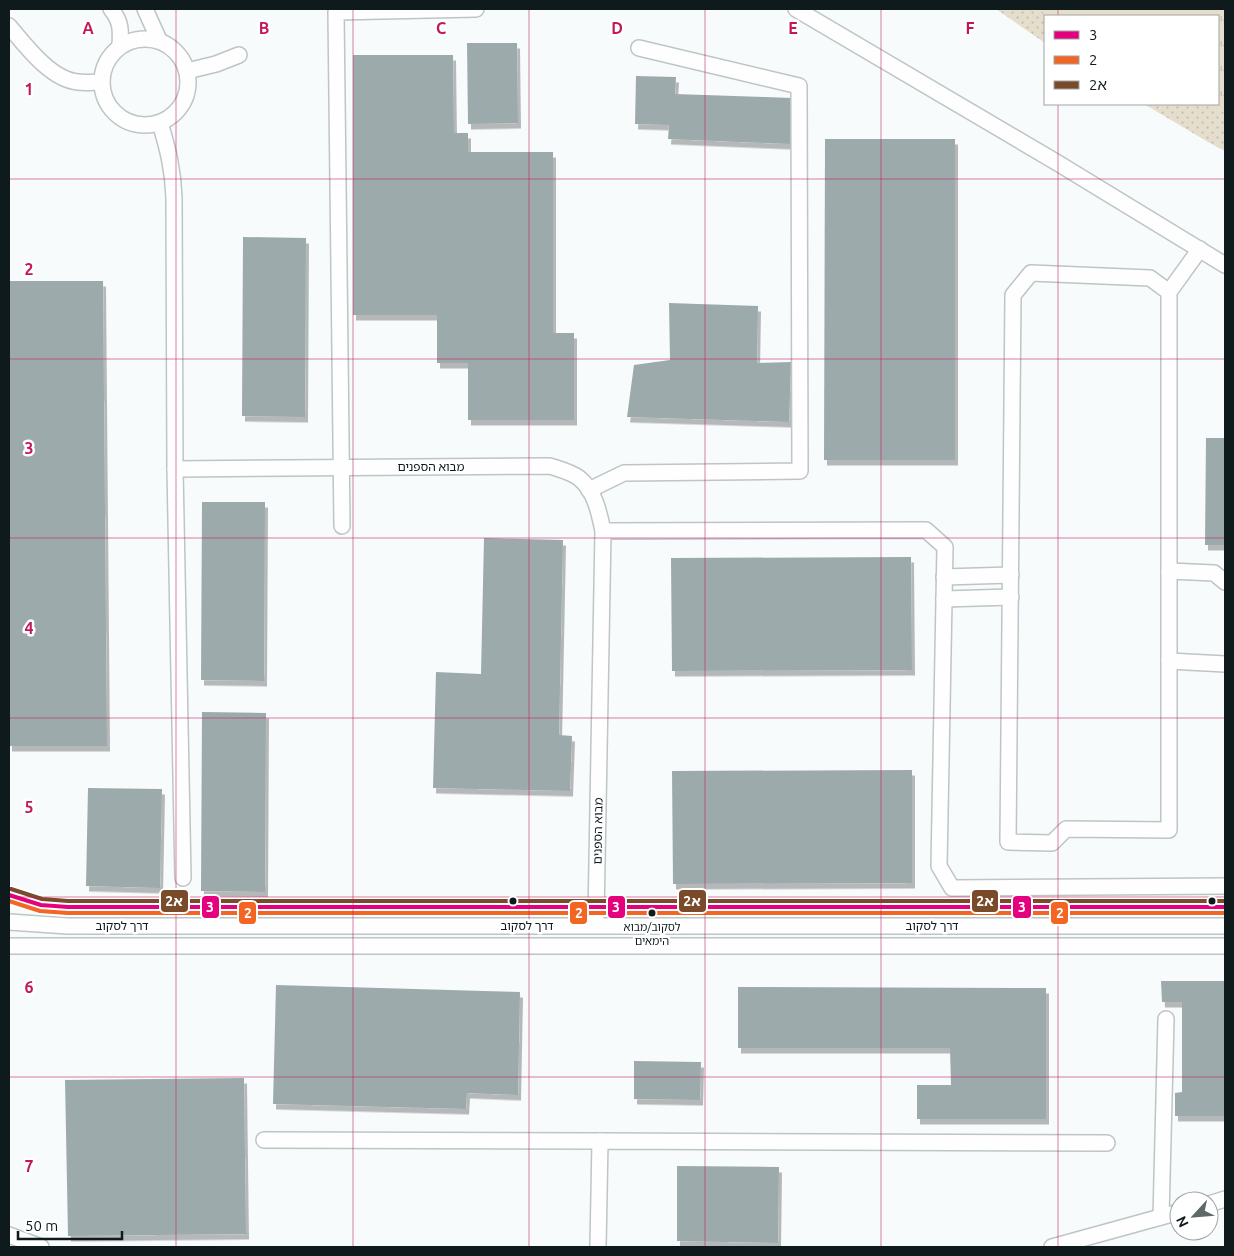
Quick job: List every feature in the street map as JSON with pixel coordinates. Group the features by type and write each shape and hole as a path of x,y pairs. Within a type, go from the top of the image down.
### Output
{"street":[{"path":"111,9 120,26 120,46"},
{"path":"145,9 159,40"},
{"path":"342,526 336,12 476,9"},
{"path":"796,9 1056,162 1225,265"},
{"path":"9,26 41,62 62,78 76,82 101,82"},
{"path":"146,38 159,40 177,52 183,61 187,71 188,84 186,96 180,107 160,123 132,124 120,117 110,108 107,102 101,82 104,68 110,56 120,46 132,40 146,38"},
{"path":"589,490 624,473 800,471 799,86 639,48"},
{"path":"187,71 216,64 239,55"},
{"path":"160,123 169,153 174,198 175,469 183,878"},
{"path":"1169,292 1150,278 1031,273 1013,295 1008,842 1052,842 1066,830 1169,830 1169,292 1200,249"},
{"name":"מבוא הספנים","path":"175,469 550,466 579,478 597,503 603,531 596,926"},
{"path":"603,531 926,530 945,546 938,866 952,888 1225,886"},
{"path":"1169,570 1214,573 1225,582"},
{"path":"944,577 1010,574"},
{"path":"944,599 1011,597"},
{"path":"1169,661 1225,664"},
{"name":"דרך לסקוב","path":"9,895 40,905 68,907 1225,907"},
{"name":"דרך לסקוב","path":"9,922 68,926 1225,926"},
{"path":"9,946 1225,946"},
{"path":"1161,1216 1166,1019"},
{"path":"264,1140 1107,1143"},
{"path":"598,1247 600,1141"},
{"path":"1052,1247 1169,1214"},
{"path":"9,1235 41,1247"}],"green space":[{"path":"996,9 1225,9 1225,151 1146,105 1219,105 1219,15 1044,15 1044,42"},
{"path":"1036,9 1225,9 1225,113 1211,105 1219,105 1219,15 1049,15"}],"building":[{"path":"467,43 517,43 518,123 468,124"},
{"path":"353,55 453,55 454,133 468,133 468,152 553,152 553,333 574,333 574,420 468,420 468,363 437,363 437,315 353,315"},
{"path":"636,76 676,77 675,94 792,98 790,144 668,139 669,125 635,124"},
{"path":"825,139 955,139 955,460 824,460"},
{"path":"243,237 306,238 305,417 242,416"},
{"path":"9,281 103,281 107,746 9,746"},
{"path":"669,303 758,306 757,363 791,362 789,422 627,417 634,365 670,360"},
{"path":"1206,438 1225,438 1225,545 1205,545"},
{"path":"202,502 265,502 264,681 201,680"},
{"path":"484,538 563,540 559,735 572,736 570,791 433,788 436,672 481,674"},
{"path":"911,557 912,670 672,671 671,558"},
{"path":"202,712 266,713 265,892 201,891"},
{"path":"912,770 912,883 673,884 672,771"},
{"path":"88,788 162,789 160,888 86,886"},
{"path":"1161,981 1225,981 1225,1116 1175,1116 1175,1093 1182,1092 1182,1002 1162,1002"},
{"path":"276,985 520,992 518,1095 467,1093 466,1109 273,1104"},
{"path":"738,987 1046,988 1046,1119 917,1119 917,1085 951,1085 950,1048 738,1048"},
{"path":"634,1061 701,1062 700,1100 634,1099"},
{"path":"244,1078 246,1234 68,1236 65,1080"},
{"path":"677,1166 779,1167 778,1243 677,1241"}],"transit line":[{"name":"2א","path":"11,889 42,899 68,901 1225,901"},
{"name":"3","path":"9,895 41,905 68,907 1225,907"},
{"name":"2","path":"9,901 40,911 68,913 1225,913"}],"place":[{"name":"לסקוב/מבוא הימאים","path":"652,913"}]}
